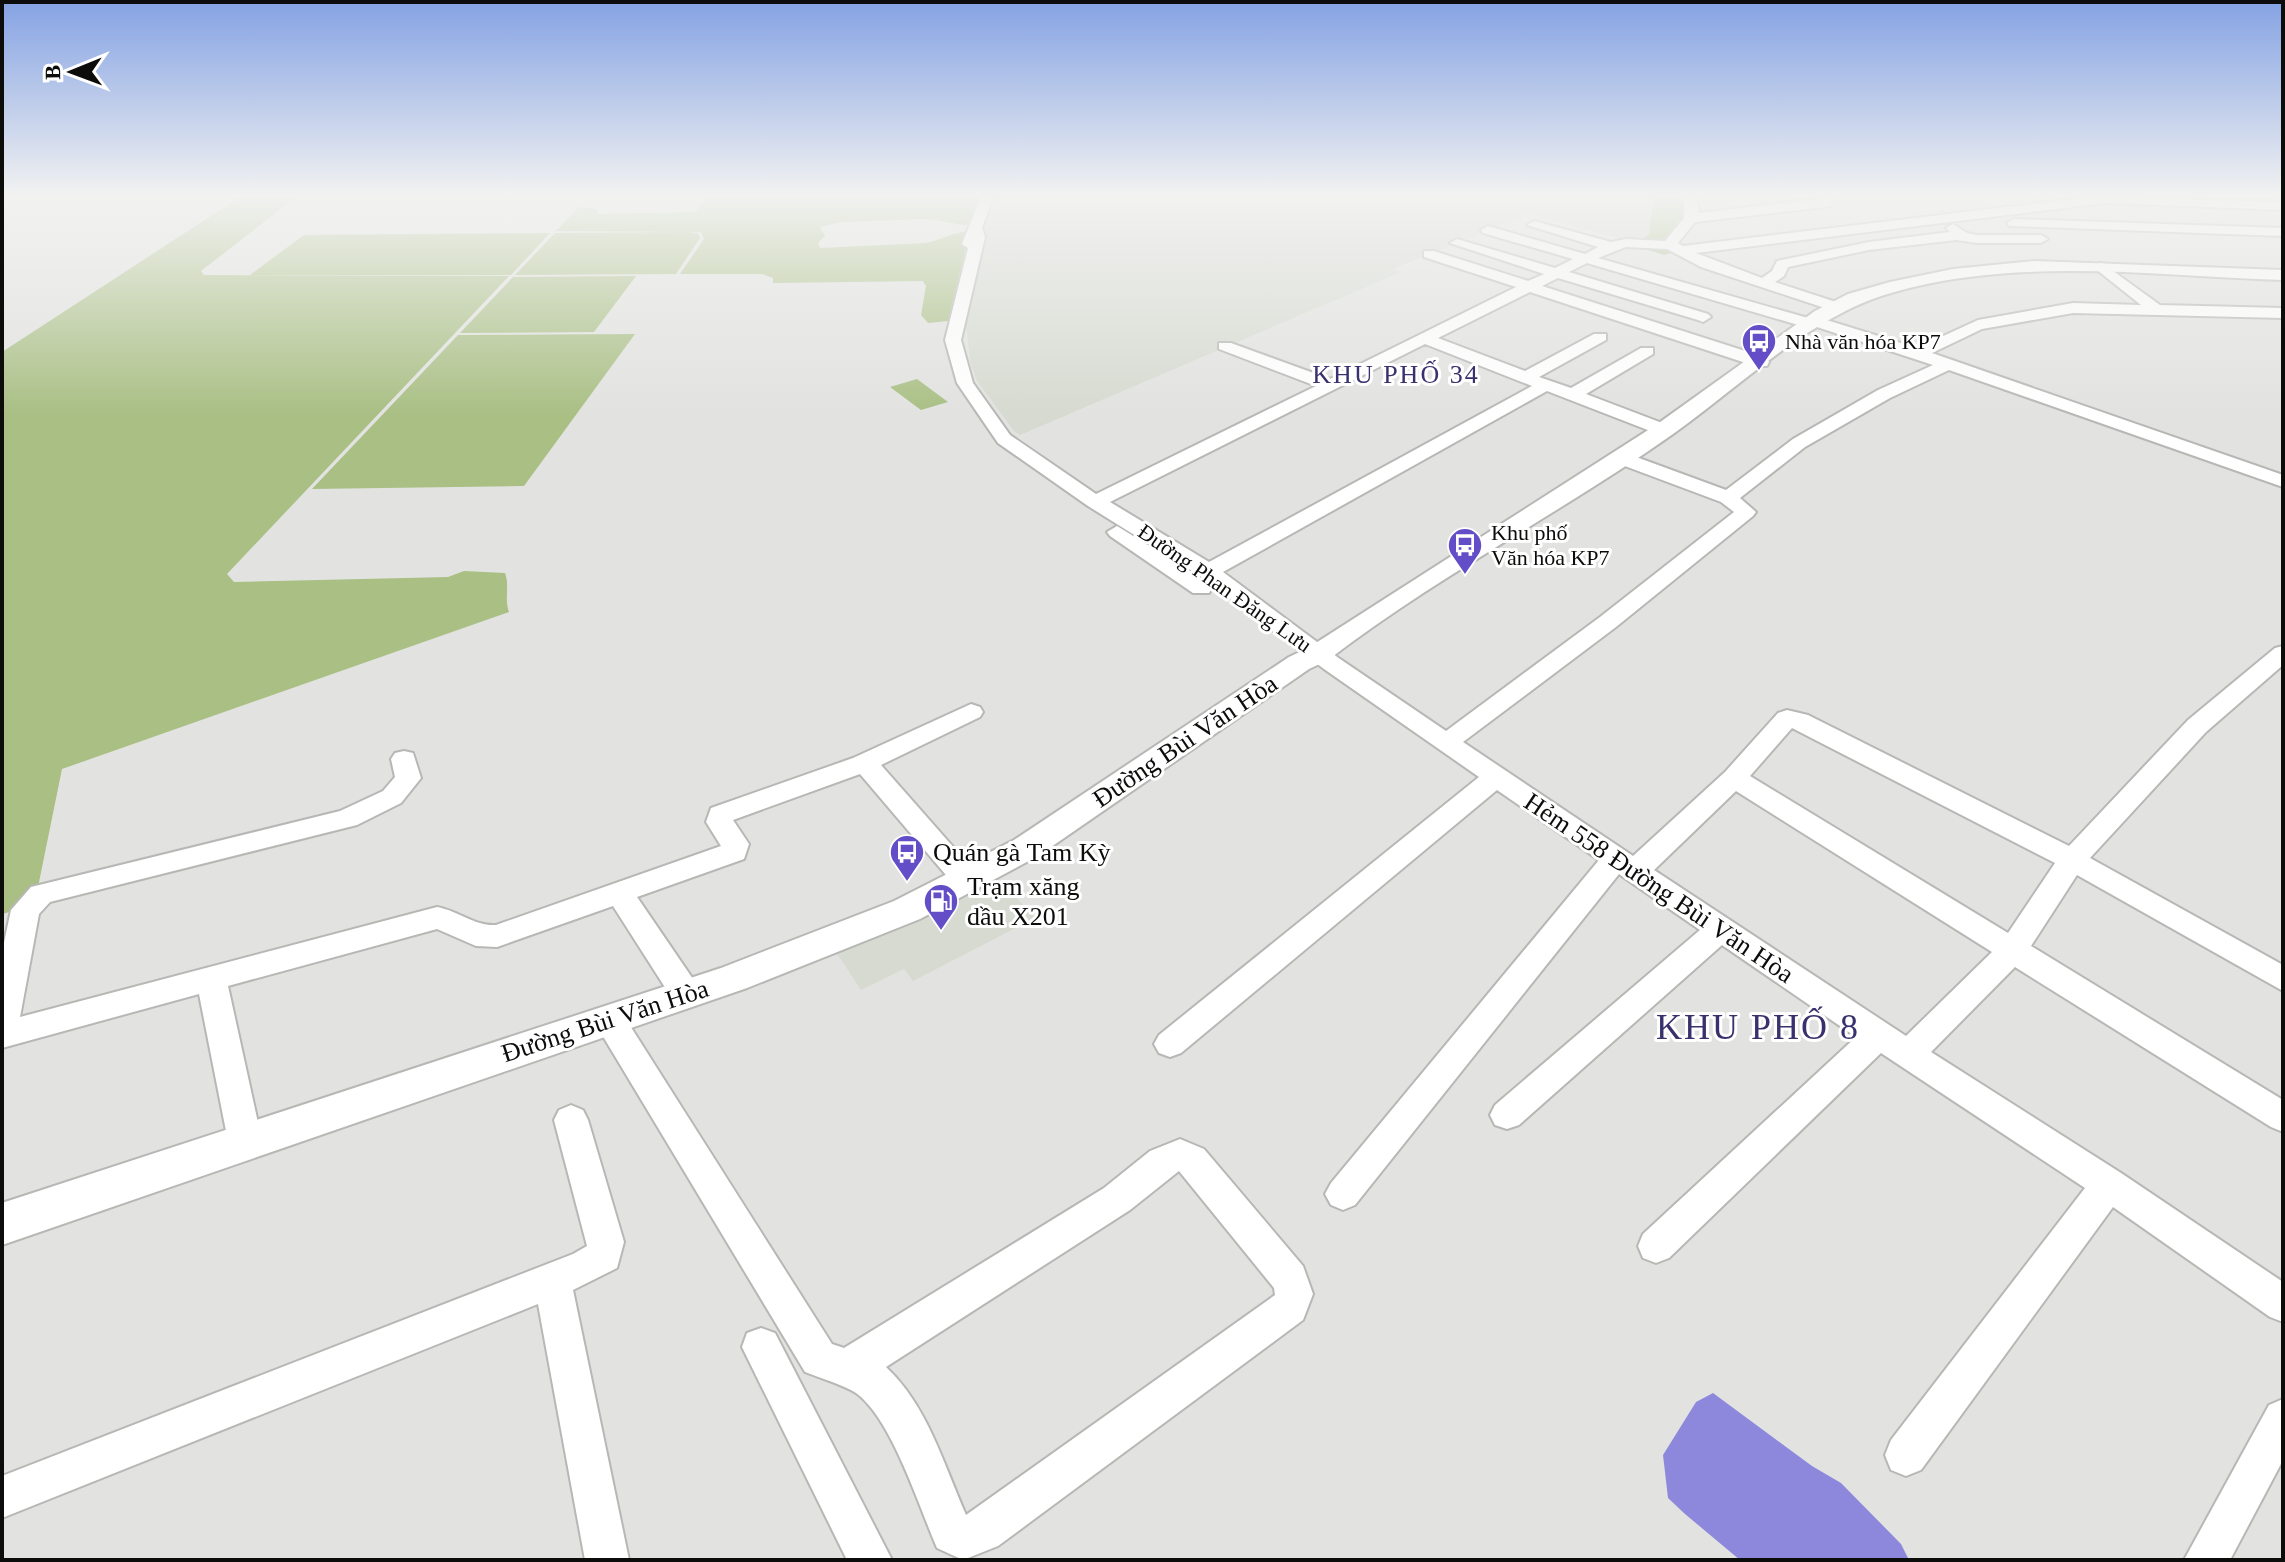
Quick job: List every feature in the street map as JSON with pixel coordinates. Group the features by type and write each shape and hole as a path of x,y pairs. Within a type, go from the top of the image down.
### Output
{"main road":[{"name":"Đường Bùi Văn Hòa","path":"2,1224 686,994 829,942 967,881 1026,848 1299,663 1318,654 1664,430 1837,307 1890,287 1953,274 1995,270"},
{"name":"Đường Bùi Văn Hòa","path":"2167,270 2283,275"}],"street":[{"name":"Đường Phan Đăng Lưu","path":"962,270 954,301 946,360 964,401 1016,449 1208,571 1293,632 1318,654"},
{"path":"1477,270 1761,362"},
{"path":"1548,270 1703,317"},
{"path":"1095,502 1328,384 1564,270"},
{"path":"1630,270 1949,364 2283,481"},
{"path":"1730,270 1837,307"},
{"path":"1764,283 1780,270"},
{"path":"2106,270 2154,308"},
{"path":"1918,354 1956,334 2007,318 2073,308 2283,313"},
{"path":"1526,377 1600,337"},
{"path":"1423,338 1664,430"},
{"path":"1225,346 1328,384"},
{"path":"1572,395 1647,351"},
{"path":"1728,498 1799,443 1884,394 1949,364"},
{"path":"1208,571 1546,385"},
{"name":"Đường Phan Đăng Lưu","path":"990,428 1005,455 1066,499 1276,638 1318,654"},
{"path":"1447,742 1746,512 1728,498 1621,458"},
{"path":"1909,1053 2012,951 2072,860 2197,726 2283,653"},
{"name":"Hẻm 558 Đường Bùi Văn Hòa","path":"1318,654 1720,929 2109,1184 2283,1304"},
{"path":"404,759 408,778 392,797 348,818 41,894 25,910 2,1033 437,918 456,923 468,934 497,936 734,852 735,844 719,822 720,815 862,764 971,712"},
{"path":"1343,1194 1626,864 1734,778 1787,718 1799,721 2072,860 2283,979"},
{"path":"862,764 870,769 967,881"},
{"path":"1170,1044 1496,777"},
{"path":"1734,778 2283,1117"},
{"path":"619,893 686,994"},
{"path":"1507,1115 1720,929"},
{"path":"211,979 245,1141"},
{"path":"609,1019 819,1358 845,1370 870,1379 894,1404 952,1533 963,1538 983,1531 1290,1307 1294,1294 1290,1279 1192,1160 1180,1154 1165,1159 1117,1199 845,1370"},
{"path":"1656,1246 1879,1035"},
{"path":"2,1497 586,1267 604,1256 606,1242 571,1120"},
{"path":"1906,1455 2109,1184"},
{"path":"552,1280 607,1560"},
{"path":"761,1347 870,1560"},
{"path":"2206,1560 2283,1419"}],"shaded area":[{"path":"973,270 1401,272 1020,435 977,381 961,315"},
{"name":"Trạm xăng dầu X201","path":"995,875 1035,918 913,981 904,969 861,990 834,949"},
{"path":"1713,1393 1812,1466 1841,1483 1901,1544 1909,1560 1740,1560 1685,1514 1668,1498 1663,1455 1696,1402"}],"green space":[{"path":"128,270 202,270 204,275 509,276 227,574 234,582 448,577 464,571 505,573 509,612 62,769 37,892 17,910 2,914 2,352"},
{"path":"257,270 516,270 511,275 250,275"},
{"path":"520,270 679,270 676,274 515,275"},
{"path":"683,270 960,270 948,321 928,323 921,315 926,286 923,281 773,283 773,278 762,274 680,274"},
{"path":"636,276 594,332 460,333 513,277"},
{"path":"635,334 524,486 312,489 458,335"},
{"path":"917,379 948,402 921,410 890,387"}],"place":[{"name":"Nhà văn hóa KP7","path":"1759,372"},
{"name":"Khu phố Văn hóa KP7","path":"1465,576"},
{"name":"Quán gà Tam Kỳ","path":"907,883"},
{"name":"Trạm xăng dầu X201","path":"941,932"}],"district":[{"name":"KHU PHỐ 34","path":"1396,374"},
{"name":"KHU PHỐ 8","path":"1758,1027"}]}
